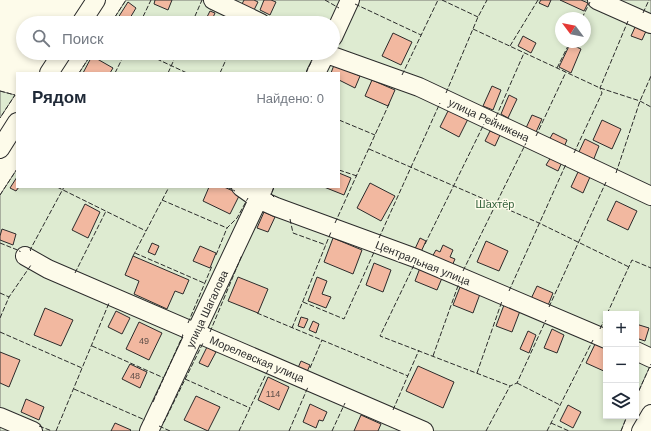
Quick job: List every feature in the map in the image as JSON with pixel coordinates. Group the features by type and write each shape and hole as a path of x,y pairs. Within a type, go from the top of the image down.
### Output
{"street":[{"path":"86,16 96,0"},
{"path":"212,0 246,16"},
{"path":"340,22 350,0"},
{"path":"597,0 651,24"},
{"name":"улица Рейникена","path":"340,58 419,87 651,196"},
{"path":"50,72 57,60"},
{"path":"316,72 322,60"},
{"path":"0,149 16,124"},
{"name":"Центральная улица","path":"244,188 261,193 276,207 418,259 603,338"},
{"name":"улица Шагалова","path":"149,431 261,193"},
{"name":"Морелевская улица","path":"25,256 48,269 424,431"},
{"path":"639,352 651,358"},
{"path":"641,431 651,414"},
{"path":"0,417 33,431"}],"green space":[{"name":"Шахтёр","path":"126,0 651,0 651,364 639,390 639,311 603,311 603,419 626,419 621,431 0,431 0,195 16,171 16,188 340,188 340,72 80,72 87,60 340,60 340,16 116,16"},
{"path":"0,91 15,95 0,118"}],"building":[{"path":"155,0 172,0 168,10 154,4"},
{"path":"244,0 254,0 258,2 253,12 241,6"},
{"path":"264,0 276,2 270,15 260,10"},
{"path":"541,0 551,0 548,7 539,3"},
{"path":"560,0 581,0 588,3 584,11"},
{"path":"128,2 136,8 131,16 119,16"},
{"path":"210,11 215,13 214,16 208,16"},
{"path":"636,25 647,29 642,40 631,36"},
{"path":"393,33 412,42 401,65 382,56"},
{"path":"523,36 536,43 531,53 518,46"},
{"path":"568,48 581,49 571,73 559,67"},
{"path":"90,60 99,60 113,68 111,72 84,72"},
{"path":"334,65 360,76 355,88 340,80 340,72 331,72"},
{"path":"372,80 395,90 388,106 365,96"},
{"path":"492,86 501,90 493,110 483,106"},
{"path":"509,95 517,99 508,118 501,114"},
{"path":"449,109 468,119 459,137 440,127"},
{"path":"532,115 542,119 536,132 526,128"},
{"path":"602,120 621,129 612,149 593,140"},
{"path":"490,131 500,135 495,146 485,141"},
{"path":"553,133 567,140 564,147 549,140"},
{"path":"585,139 599,146 593,161 578,154"},
{"path":"551,157 562,162 558,171 546,165"},
{"path":"578,172 590,177 583,193 571,187"},
{"path":"340,173 351,178 344,195 326,188 340,188"},
{"path":"16,179 16,188 18,188 16,191 10,188"},
{"path":"370,183 395,196 381,221 357,208"},
{"path":"209,188 226,188 240,194 230,214 203,201"},
{"path":"616,201 637,211 628,230 607,220"},
{"path":"85,204 100,212 88,238 72,230"},
{"path":"264,212 275,217 268,232 257,228"},
{"path":"2,229 16,234 13,245 0,240"},
{"path":"333,238 362,250 353,274 324,262"},
{"path":"420,238 426,241 420,254 414,251"},
{"path":"486,241 508,251 499,271 477,262"},
{"path":"152,243 159,246 155,255 148,252"},
{"path":"443,245 453,250 450,257 455,259 452,266 432,257 436,250 440,252"},
{"path":"200,246 216,253 210,268 193,261"},
{"path":"133,256 189,280 183,294 175,291 167,309 134,294 139,281 125,275"},
{"path":"374,263 391,270 383,292 366,285"},
{"path":"420,268 442,278 437,290 415,281"},
{"path":"238,277 268,289 258,313 228,301"},
{"path":"317,277 327,281 322,294 331,297 326,308 308,301"},
{"path":"537,286 553,293 547,308 530,301"},
{"path":"460,287 480,294 473,313 453,305"},
{"path":"504,305 520,311 512,332 496,326"},
{"path":"45,308 73,320 61,346 34,335"},
{"path":"116,311 130,318 122,334 108,327"},
{"path":"301,317 308,319 304,328 298,326"},
{"path":"313,321 319,324 316,333 309,330"},
{"path":"139,322 162,333 149,360 126,349"},
{"path":"639,325 649,328 645,341 639,339"},
{"path":"552,329 564,335 557,353 544,348"},
{"path":"528,331 536,335 529,353 520,349"},
{"path":"596,342 603,346 603,371 586,363"},
{"path":"207,347 216,352 208,367 199,363"},
{"path":"0,352 20,360 9,387 0,383"},
{"path":"301,361 310,365 306,374 297,370"},
{"path":"130,364 147,372 140,388 122,379"},
{"path":"418,366 454,382 443,408 406,391"},
{"path":"268,377 289,387 279,410 258,400"},
{"path":"196,396 220,407 208,431 184,420"},
{"path":"26,399 44,407 39,420 21,412"},
{"path":"310,404 327,412 323,421 319,420 316,428 303,422"},
{"path":"568,405 581,412 573,428 560,421"},
{"path":"361,415 381,424 378,431 354,431"},
{"path":"115,423 131,430 111,431"}],"fence":[{"path":"116,16 126,0"},
{"path":"143,16 151,0"},
{"path":"195,16 202,0"},
{"path":"325,0 339,8"},
{"path":"402,75 438,0"},
{"path":"442,0 478,17"},
{"path":"446,93 478,17 487,0"},
{"path":"510,46 538,0"},
{"path":"643,13 649,0"},
{"path":"585,12 590,2"},
{"path":"355,4 421,35"},
{"path":"574,153 602,93 600,88 628,21"},
{"path":"473,29 600,88 640,101 651,107"},
{"path":"557,68 567,48"},
{"path":"496,117 524,53"},
{"path":"80,72 87,60"},
{"path":"116,72 122,60"},
{"path":"159,60 185,72"},
{"path":"168,72 174,60"},
{"path":"220,72 226,60"},
{"path":"306,72 312,60"},
{"path":"536,136 566,72"},
{"path":"616,173 640,101 651,76"},
{"path":"0,91 15,95 0,118"},
{"path":"379,238 440,103"},
{"path":"335,223 389,104"},
{"path":"340,120 375,135"},
{"path":"425,244 484,124"},
{"path":"463,271 526,143"},
{"path":"369,149 539,223 629,267"},
{"path":"509,291 566,164"},
{"path":"340,170 357,176"},
{"path":"0,195 16,171"},
{"path":"549,307 606,182"},
{"path":"59,188 146,231"},
{"path":"31,251 30,250 63,188"},
{"path":"133,256 168,188"},
{"path":"229,188 235,191"},
{"path":"274,188 271,194 275,198"},
{"path":"216,255 227,228 237,218 248,198"},
{"path":"162,200 227,228"},
{"path":"75,273 106,211"},
{"path":"290,219 293,233 326,245"},
{"path":"292,328 331,232"},
{"path":"0,243 20,252"},
{"path":"303,302 344,319 375,250"},
{"path":"135,253 204,283"},
{"path":"210,332 242,255"},
{"path":"608,311 632,260 651,268"},
{"path":"0,318 9,297 31,265"},
{"path":"414,265 380,336 510,386"},
{"path":"188,323 212,266"},
{"path":"433,356 459,283"},
{"path":"0,293 9,297"},
{"path":"477,373 502,301"},
{"path":"56,431 109,303"},
{"path":"257,313 408,376"},
{"path":"486,431 510,386 517,383 546,320"},
{"path":"600,329 603,322"},
{"path":"0,332 82,368"},
{"path":"153,402 182,335"},
{"path":"310,368 322,340"},
{"path":"547,431 593,340"},
{"path":"163,423 203,343"},
{"path":"92,346 164,378"},
{"path":"393,410 419,350"},
{"path":"639,390 651,364"},
{"path":"239,431 268,370"},
{"path":"185,379 250,408"},
{"path":"517,383 560,405"},
{"path":"289,431 308,387"},
{"path":"74,389 145,420"},
{"path":"332,431 345,403"},
{"path":"621,431 626,419"},
{"path":"551,423 569,431"},
{"path":"39,426 52,431"},
{"path":"159,426 170,431"}]}
